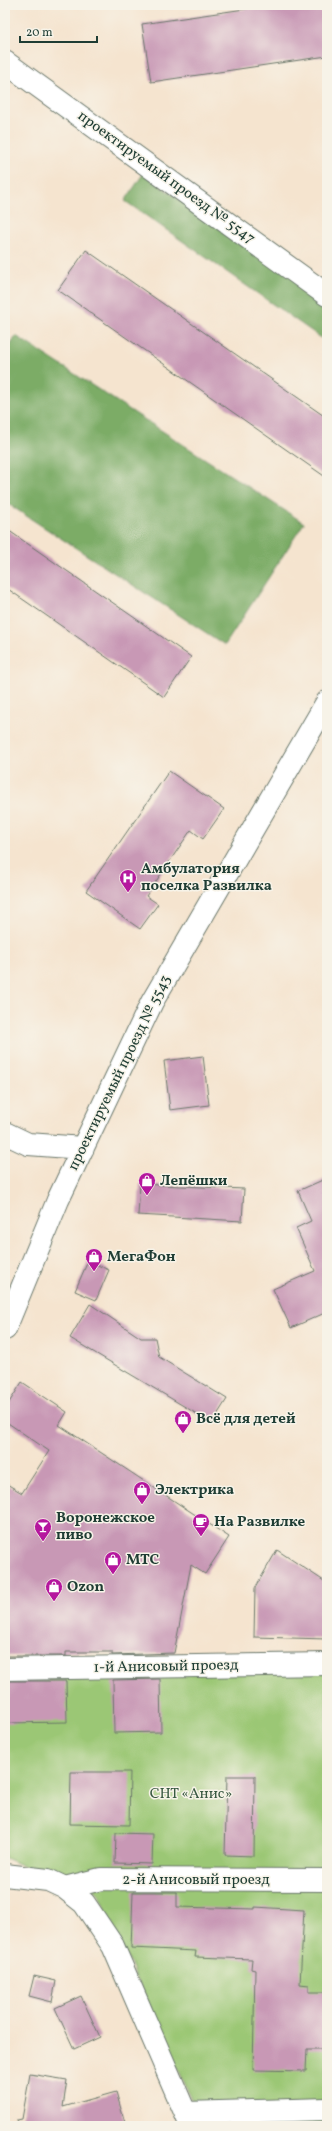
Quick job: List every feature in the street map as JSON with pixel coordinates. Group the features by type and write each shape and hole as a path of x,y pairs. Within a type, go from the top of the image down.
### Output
{"street":[{"name":"проектируемый проезд № 5547","path":"5,62 327,295"},
{"name":"проектируемый проезд № 5543","path":"5,1329 58,1200 152,1002 327,702"},
{"path":"5,1132 28,1144 83,1148"},
{"name":"1-й Анисовый проезд","path":"5,1669 327,1664"},
{"path":"5,1875 48,1880 65,1888 84,1903 113,1946 189,2119 327,2110"},
{"name":"2-й Анисовый проезд","path":"65,1888 101,1879 327,1880"}],"green space":[{"path":"143,174 327,302 327,342 125,201"},
{"path":"16,336 304,523 225,645 5,502 5,354"},
{"name":"СНТ «Анис»","path":"327,1656 327,2126 204,2126 99,1895 89,1885 74,1876 61,1872 35,1871 5,1858 5,1662"}],"building":[{"path":"272,5 327,5 327,56 151,82 142,24"},
{"path":"86,250 327,418 327,478 58,290"},
{"path":"5,528 191,657 164,697 5,587"},
{"path":"169,771 224,809 203,839 191,830 146,896 158,904 140,929 86,891"},
{"path":"203,1056 209,1105 170,1110 164,1061"},
{"path":"327,1178 327,1312 291,1328 273,1289 315,1271 296,1228 311,1221 298,1191"},
{"path":"140,1184 244,1189 242,1221 138,1215"},
{"path":"88,1261 109,1270 96,1300 75,1291"},
{"path":"90,1304 141,1338 155,1338 159,1357 227,1399 212,1423 70,1338"},
{"path":"22,1382 67,1412 59,1425 229,1537 205,1574 191,1565 174,1653 112,1655 112,1652 66,1652 66,1656 5,1656 5,1483 22,1493 49,1451 5,1421 5,1409"},
{"path":"277,1550 327,1583 327,1639 254,1637 255,1588"},
{"path":"160,1679 161,1732 114,1733 113,1680"},
{"path":"5,1681 66,1681 67,1722 5,1723"},
{"path":"71,1772 130,1772 129,1825 70,1824"},
{"path":"227,1776 255,1776 254,1856 225,1855"},
{"path":"116,1833 153,1834 152,1864 115,1863"},
{"path":"133,1892 177,1892 177,1907 255,1909 255,1907 304,1910 300,1984 309,1985 309,1992 327,1992 327,2049 307,2049 306,2071 253,2070 255,1970 251,1969 252,1959 195,1957 196,1951 131,1948"},
{"path":"34,1976 56,1981 52,2002 29,1996"},
{"path":"81,1996 100,2037 74,2049 55,2008"},
{"path":"30,2074 67,2080 63,2107 116,2092 126,2126 18,2126 17,2120 22,2119"}],"place":[{"name":"Амбулатория поселка Развилка","path":"128,893"},
{"name":"Лепёшки","path":"147,1196"},
{"name":"МегаФон","path":"94,1272"},
{"name":"Всё для детей","path":"183,1434"},
{"name":"Электрика","path":"142,1505"},
{"name":"На Развилке","path":"201,1537"},
{"name":"Воронежское пиво","path":"43,1542"},
{"name":"МТС","path":"113,1575"},
{"name":"Ozon","path":"54,1602"}]}
